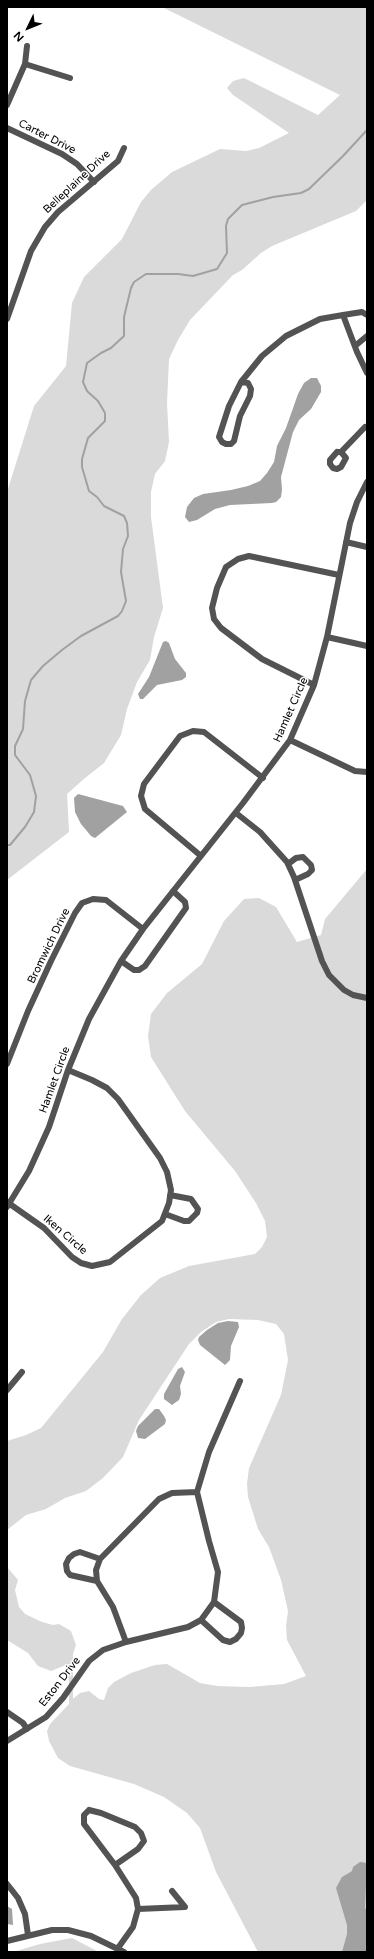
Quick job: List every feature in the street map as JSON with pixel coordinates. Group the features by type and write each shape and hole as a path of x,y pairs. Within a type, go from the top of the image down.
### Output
{"street":[{"path":"7,105 25,64 27,46"},
{"path":"25,64 70,78"},
{"name":"Carter Drive","path":"7,128 62,154 77,164 94,182"},
{"name":"Belleplaine Drive","path":"7,319 31,251 45,227 58,212 118,161 124,148"},
{"path":"241,382 248,384 251,389 250,396 240,416 234,441 231,444 222,442 219,437 227,410 241,382 262,356 286,336 320,320 362,312 367,315"},
{"path":"343,316 367,373"},
{"path":"356,346 367,336"},
{"path":"227,410 240,416"},
{"path":"341,452 366,427"},
{"name":"Hamlet Circle","path":"8,1204 29,1171 49,1127 68,1070 89,1020 121,961 143,929 236,813 290,740 314,685 327,636 350,524 357,502 367,482"},
{"path":"346,542 367,547"},
{"path":"314,685 262,659 221,628 214,619 212,608 217,588 226,567 238,559 249,556 339,575"},
{"path":"327,636 367,646"},
{"path":"201,856 145,809 141,796 144,784 180,736 193,731 204,732 263,778"},
{"path":"290,740 355,771 367,772"},
{"path":"236,813 260,832 288,864 295,880 322,961 329,975 344,990 353,995 367,998"},
{"path":"288,864 296,858 303,857 311,865 312,870 308,874 295,880"},
{"path":"121,961 134,970 139,970 145,966 186,908 185,902 173,891"},
{"name":"Bromwich Drive","path":"7,1064 28,1011 51,961 75,913 82,903 93,899 106,900 143,929"},
{"name":"Iken Circle","path":"8,1204 44,1228 72,1257 81,1263 92,1266 110,1262 162,1221 170,1194 168,1172 160,1158 118,1099 102,1085 68,1070"},
{"path":"165,1214 184,1221 189,1221 197,1214 198,1209 191,1199 170,1194"},
{"path":"7,1390 22,1372"},
{"path":"126,1642 113,1607 97,1581 96,1570 100,1559 159,1499 172,1493 197,1492 209,1452 240,1382"},
{"name":"Eston Drive","path":"7,1741 46,1717 89,1661 103,1650 126,1642 188,1627 201,1620 214,1602 218,1572 197,1492"},
{"path":"97,1581 70,1575 67,1571 66,1564 69,1558 80,1552 100,1559"},
{"path":"201,1620 223,1640 230,1642 236,1639 241,1633 241,1622 214,1602"},
{"path":"7,1712 28,1729"},
{"path":"115,1865 138,1849 144,1841 141,1832 101,1813 89,1810 84,1815 84,1824 115,1865 136,1898 138,1909 134,1927 118,1948"},
{"path":"7,1884 18,1898 25,1914 28,1935"},
{"path":"138,1909 185,1907 172,1891"},
{"path":"7,1941 52,1930 68,1930 91,1936 124,1952"}],"shaded area":[{"path":"162,7 367,7 367,200 356,211 272,246 261,253 242,270 233,275 190,320 178,340 169,359 167,403 169,442 165,461 155,474 151,492 151,517 163,608 154,637 150,660 137,682 127,709 121,735 104,763 67,794 69,832 7,880 7,492 34,406 66,366 72,303 84,277 122,239 141,202 151,190 172,172 220,149 246,151 259,148 289,133 233,95 227,88 233,81 244,78 318,115 340,95"},
{"path":"311,378 317,378 321,386 321,392 311,409 299,420 293,432 281,477 281,497 276,502 272,503 230,505 215,509 197,520 189,522 185,517 187,507 194,498 203,494 248,486 260,481 267,473 274,462 277,446 286,428 298,394 304,383"},
{"path":"166,641 169,643 175,659 186,673 186,677 182,680 157,685 143,699 140,699 138,694 149,677 163,642"},
{"path":"78,794 123,806 127,812 95,838 91,836 81,824 75,812 74,798"},
{"path":"367,869 367,1952 258,1952 216,1872 200,1828 187,1813 164,1797 134,1784 70,1766 58,1758 49,1741 47,1731 50,1724 69,1704 69,1681 66,1665 51,1671 38,1666 28,1653 7,1640 7,1567 18,1580 15,1590 19,1607 25,1614 42,1622 53,1625 59,1624 71,1631 76,1645 73,1654 73,1699 80,1693 89,1691 99,1699 104,1700 108,1688 114,1682 131,1673 155,1665 167,1664 200,1683 217,1686 250,1687 284,1684 306,1676 287,1640 286,1626 288,1611 281,1580 269,1547 258,1529 248,1497 247,1484 249,1468 281,1395 288,1360 284,1334 276,1324 258,1320 229,1319 216,1322 201,1332 189,1344 139,1420 123,1457 103,1478 86,1491 65,1498 46,1509 26,1515 7,1530 7,1441 41,1428 103,1352 122,1319 141,1295 160,1278 189,1266 255,1254 262,1247 267,1237 265,1221 256,1203 235,1171 185,1111 151,1057 148,1036 151,1014 167,993 202,964 224,921 244,899 259,898 276,907 297,942 321,935 325,919"},
{"path":"228,1321 238,1322 239,1327 231,1346 230,1360 225,1365 200,1345 198,1340 199,1337 207,1330 218,1323"},
{"path":"182,1367 185,1372 180,1386 181,1394 179,1400 172,1405 164,1399 164,1394 178,1369"},
{"path":"155,1409 159,1409 164,1416 166,1420 165,1424 145,1439 138,1438 136,1431 138,1426"},
{"path":"360,1862 367,1863 365,1908 367,1911 367,1952 342,1952 347,1934 347,1925 336,1888 342,1877 352,1871 353,1867"},
{"path":"7,1906 12,1909 13,1925 7,1924"},
{"path":"72,1938 99,1952 13,1952 40,1944"}],"waterway":[{"path":"7,845 10,845 25,827 34,812 36,796 30,775 15,755 15,746 23,729 25,701 31,680 43,666 81,636 118,616 126,601 121,572 123,549 128,536 127,523 124,516 104,506 97,497 89,491 82,467 82,459 88,438 105,421 105,413 98,401 87,391 83,382 87,363 111,348 124,336 124,317 131,288 134,282 146,274 178,274 193,276 217,269 227,253 226,226 228,219 242,205 273,197 301,193 309,189 367,130"}]}
